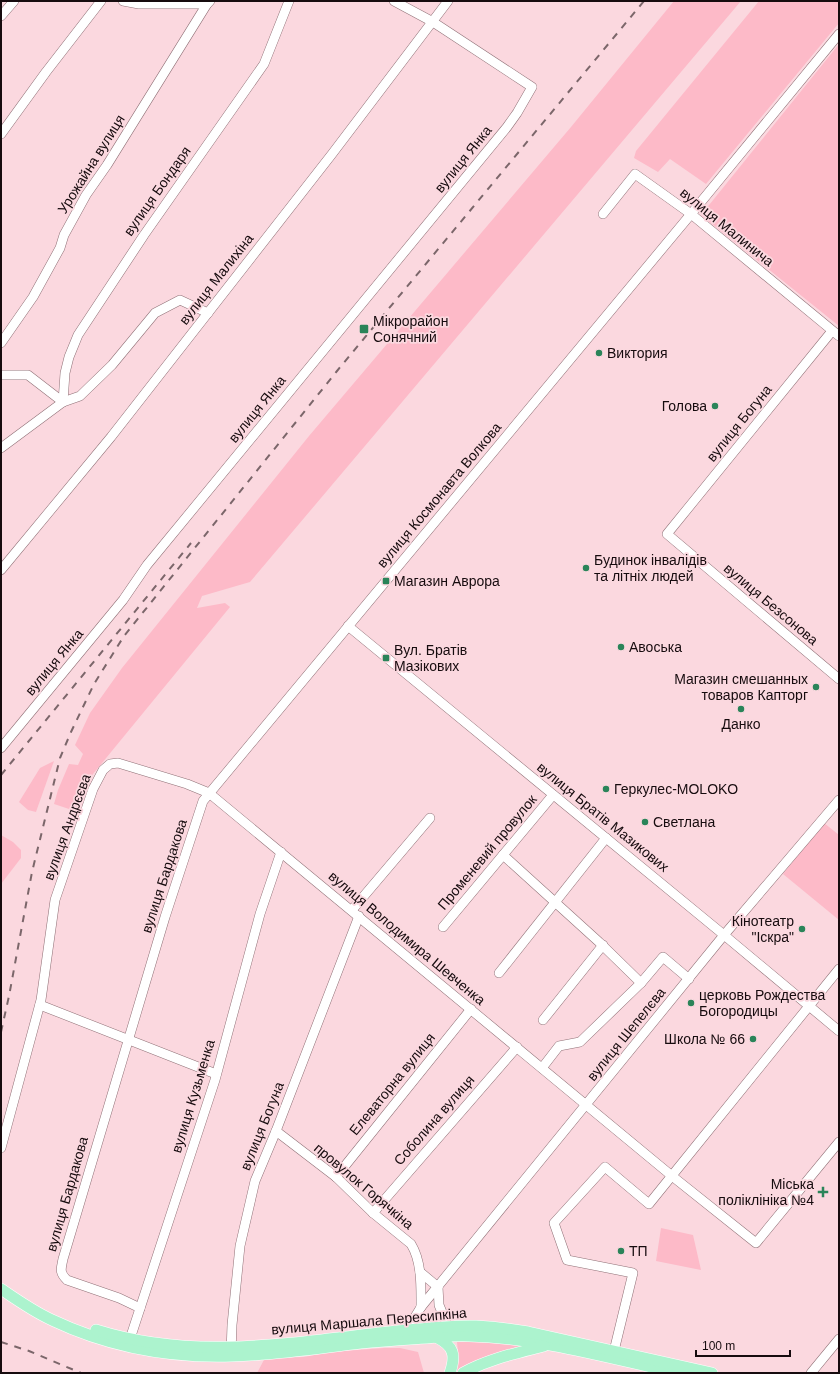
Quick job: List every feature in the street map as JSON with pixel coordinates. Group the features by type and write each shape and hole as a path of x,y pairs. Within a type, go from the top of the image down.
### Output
{"main road":[{"name":"вулиця Маршала Пересипкіна","path":"1,1289 32,1310 51,1320 92,1337 170,1353 231,1352 264,1354 382,1341 436,1337 449,1331 476,1326 500,1328 549,1336 712,1373"},
{"name":"вулиця Маршала Пересипкіна","path":"231,1352 260,1346 406,1330 449,1331 481,1337 526,1341 550,1345 678,1373"},
{"path":"436,1337 446,1342 454,1355 450,1373"},
{"path":"463,1373 508,1356 550,1345"}],"street":[{"path":"1,16 14,1"},
{"path":"1,134 46,72 101,1"},
{"path":"124,1 139,4 208,2"},
{"name":"вулиця Бондаря","path":"63,402 65,373 69,357 78,335 144,235 264,64 289,1"},
{"path":"394,1 433,22"},
{"name":"вулиця Малихіна","path":"1,570 111,437 448,1"},
{"name":"Урожайна вулиця","path":"1,343 33,297 60,248 64,235 86,195 107,165 208,2"},
{"name":"вулиця Янка","path":"1,748 123,600 147,565 517,113 532,87 433,22"},
{"name":"вулиця Космонавта Волкова","path":"209,793 839,34"},
{"name":"вулиця Малинича","path":"603,214 635,174 691,214 836,333"},
{"path":"1,448 63,402 80,396 112,365 155,312 180,300 208,313"},
{"name":"вулиця Богуна","path":"667,534 836,333"},
{"path":"1,375 28,374 63,402"},
{"name":"вулиця Безсонова","path":"667,534 839,679"},
{"name":"вулиця Братів Мазикових","path":"348,626 839,1031"},
{"name":"вулиця Андрєєва","path":"1,1148 40,1005 55,900 88,800 103,770 110,764 118,763 187,784 209,793"},
{"name":"вулиця Володимира Шевченка","path":"209,793 672,1176 756,1243 839,1142"},
{"name":"вулиця Бардакова","path":"140,1308 119,1298 67,1280 62,1275 61,1269 65,1251 165,917 200,808 209,793"},
{"name":"Променевий провулок","path":"443,927 553,795"},
{"name":"вулиця Шепелєва","path":"406,1330 421,1307 724,935 839,800"},
{"name":"вулиця Богуна","path":"231,1352 232,1325 240,1246 255,1181 276,1131 355,913 430,818"},
{"path":"498,973 606,838"},
{"name":"вулиця Кузьменка","path":"129,1344 216,1074 260,914 281,852"},
{"path":"503,855 603,945 641,983"},
{"path":"543,1020 603,945"},
{"path":"542,1068 559,1046 580,1042 641,983 663,957 689,979"},
{"path":"614,1351 633,1273 567,1260 554,1223 605,1166 649,1204 839,969"},
{"path":"40,1005 216,1074"},
{"name":"Елеваторна вулиця","path":"336,1177 471,1009"},
{"name":"Соболина вулиця","path":"373,1213 516,1047"},
{"name":"провулок Горячкіна","path":"276,1131 336,1177 373,1213 411,1244 414,1249 420,1272 421,1307"},
{"path":"420,1272 438,1287 439,1305 449,1331 454,1355"},
{"path":"811,1373 839,1339"}],"shaded area":[{"path":"674,1 741,1 250,582 202,596 197,608 225,603 230,607 93,774 85,787 78,812 54,804 69,764 78,765 83,754 75,745 90,713 122,668 309,436 571,127"},
{"path":"759,1 839,1 839,23 706,184 670,159 658,172 634,158 636,151"},
{"path":"839,44 839,326 701,215"},
{"path":"54,761 36,812 28,810 19,802 40,768"},
{"path":"824,823 839,835 839,920 783,874"},
{"path":"1,835 13,842 21,850 21,858 1,884"},
{"path":"661,1228 693,1235 701,1270 656,1261"},
{"path":"457,1342 493,1342 527,1346 484,1359 456,1372 458,1353"},
{"path":"400,1348 418,1352 424,1373 257,1373 265,1358 304,1357 330,1352"}],"railway":[{"path":"1,1032 32,872 60,758 94,684 124,636 337,371 644,1"},
{"path":"1,775 191,543"},
{"path":"1,1342 29,1351 81,1373"}],"place":[{"name":"Мікрорайон Сонячний","path":"364,329"},
{"name":"Виктория","path":"599,353"},
{"name":"Голова","path":"715,406"},
{"name":"Будинок інвалідів та літніх людей","path":"586,568"},
{"name":"Магазин Аврора","path":"386,581"},
{"name":"Авоська","path":"621,647"},
{"name":"Вул. Братів Мазікових","path":"386,658"},
{"name":"Магазин смешанных товаров Капторг","path":"816,687"},
{"name":"Данко","path":"741,709"},
{"name":"Геркулес-MOLOKO","path":"606,789"},
{"name":"Светлана","path":"645,822"},
{"name":"Кінотеатр \"Іскра\"","path":"802,929"},
{"name":"церковь Рождества Богородицы","path":"691,1003"},
{"name":"Школа № 66","path":"753,1039"},
{"name":"Міська поліклініка №4","path":"823,1192"},
{"name":"ТП","path":"621,1251"}]}
